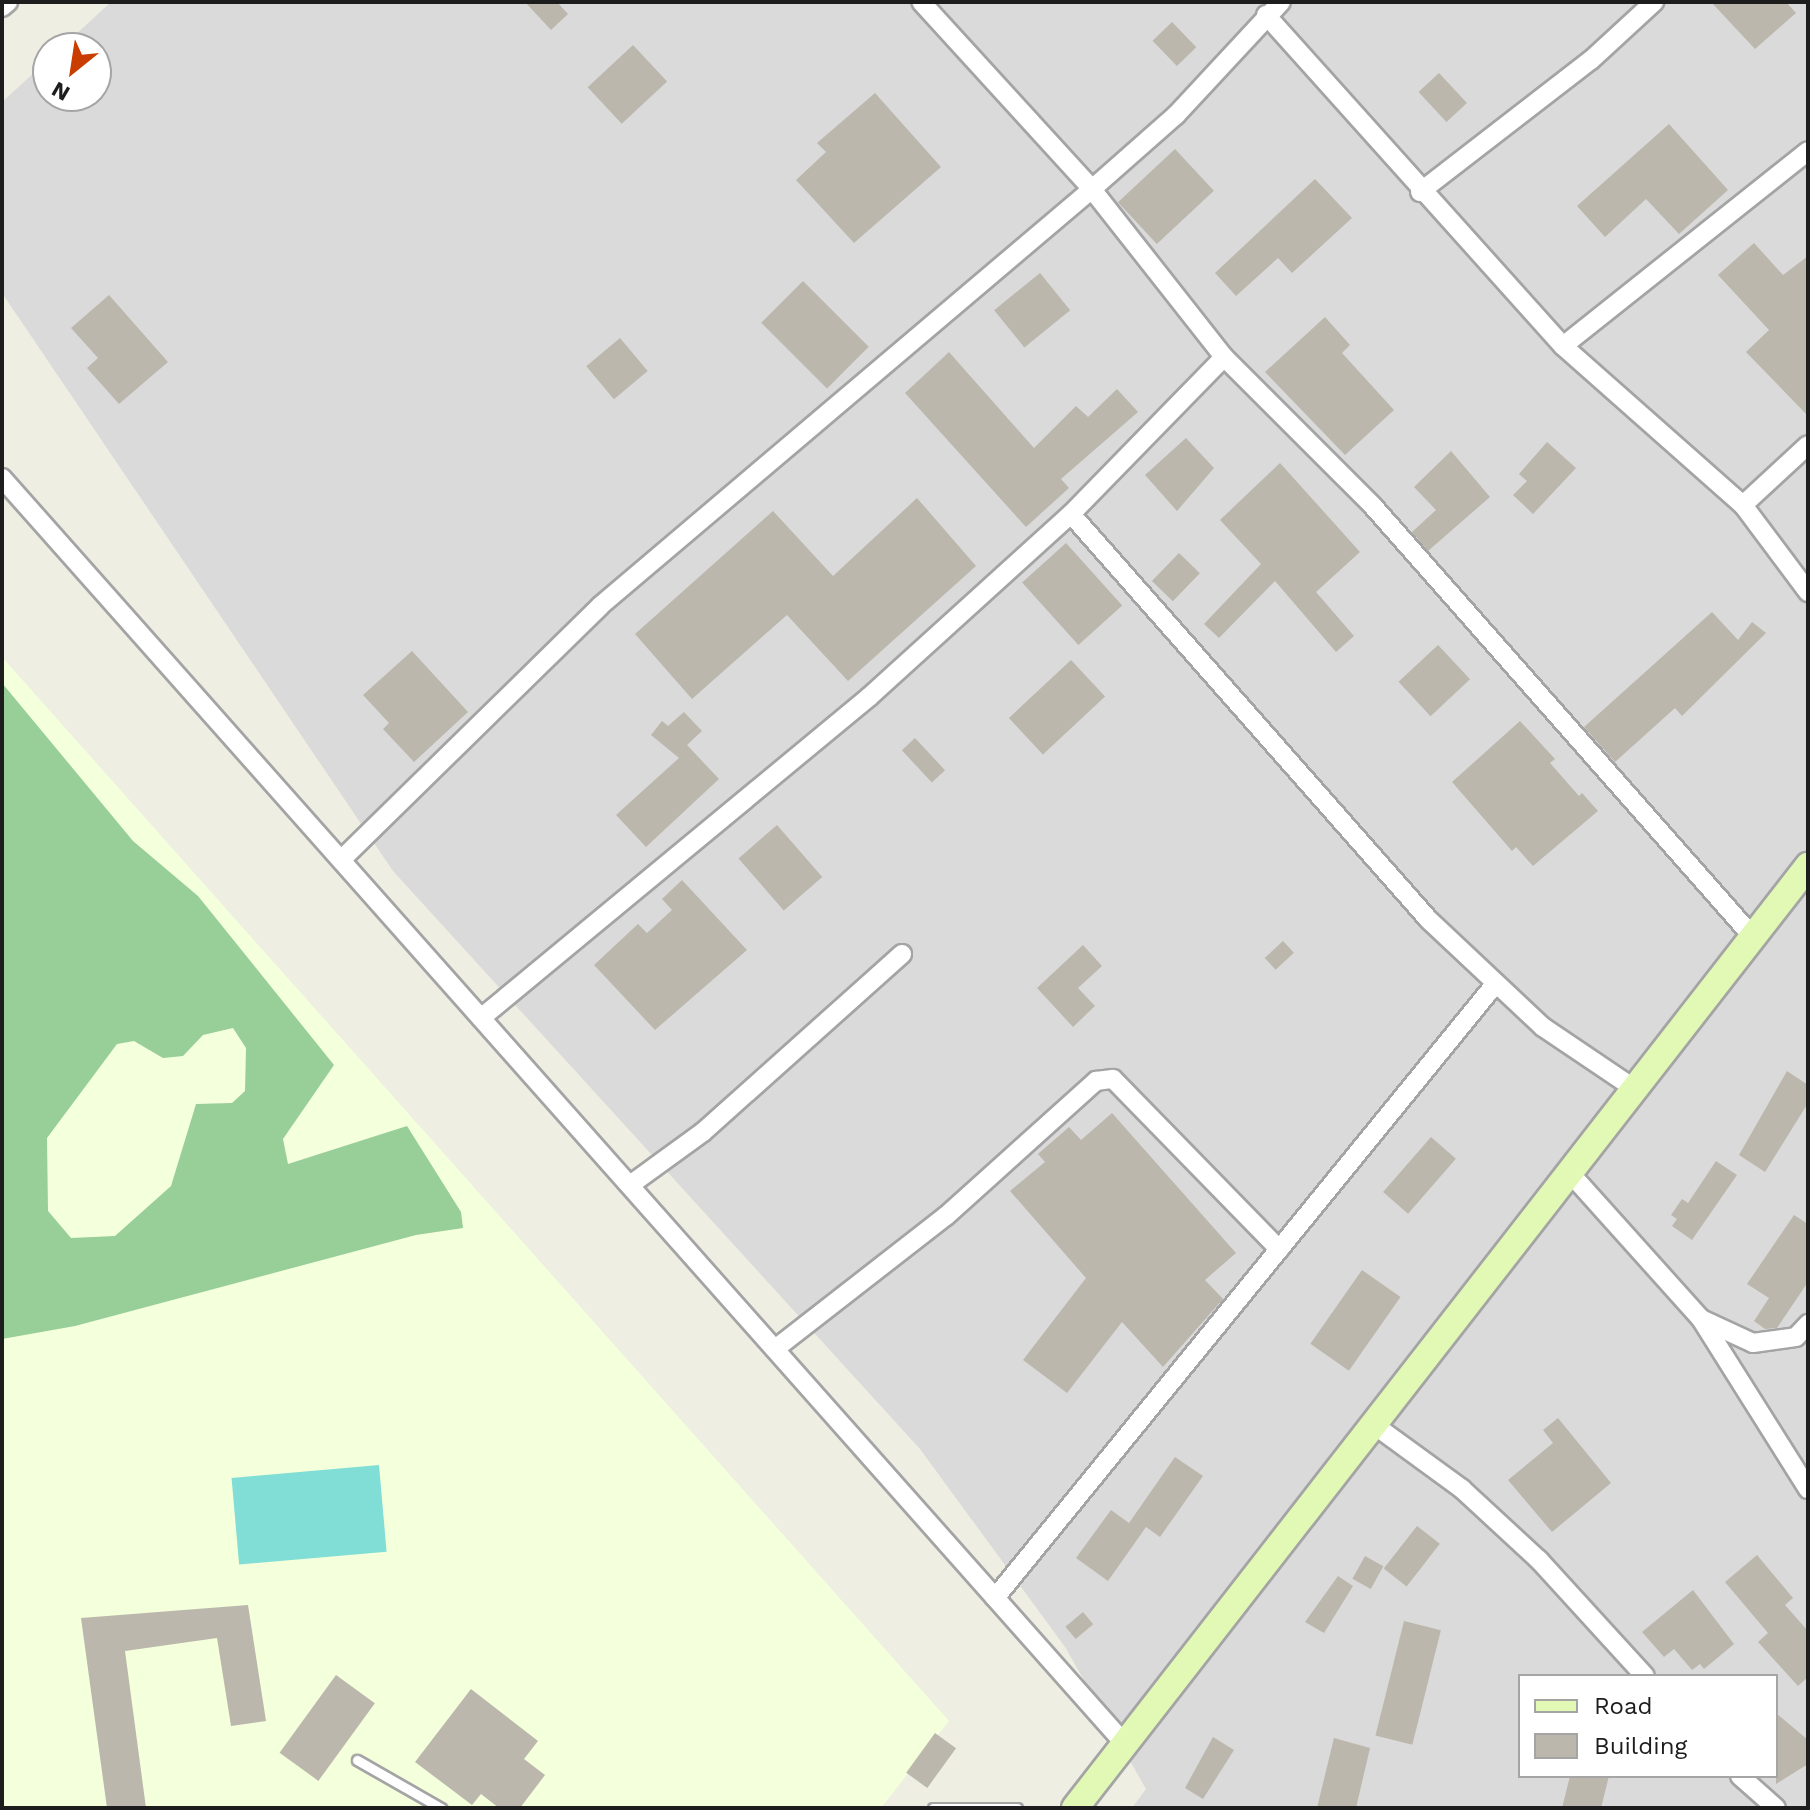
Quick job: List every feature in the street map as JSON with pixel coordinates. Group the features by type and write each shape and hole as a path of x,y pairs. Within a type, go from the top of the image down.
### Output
{"street":[{"path":"2,7 8,2"},
{"path":"921,2 1092,189 1224,357 1372,505 1753,937"},
{"path":"341,860 600,606 1176,115 1281,2"},
{"path":"1420,192 1591,60 1654,2"},
{"path":"1266,15 1420,192 1563,346 1743,505 1808,592"},
{"path":"1563,346 1808,151"},
{"path":"481,1018 869,697 1071,514 1224,357"},
{"path":"1743,505 1808,445"},
{"path":"2,478 1125,1744"},
{"path":"1071,514 1429,920 1543,1027 1635,1089"},
{"path":"1075,1808 1808,866"},
{"path":"630,1185 703,1132 902,954"},
{"path":"995,1598 1496,983"},
{"path":"775,1349 946,1216 1096,1081 1113,1079 1279,1249"},
{"path":"1570,1173 1701,1319 1808,1489"},
{"path":"1701,1319 1753,1343 1796,1337 1808,1324"},
{"path":"1373,1424 1462,1489 1517,1540 1643,1674"},
{"path":"1742,1778 1776,1808"}],"lane":[{"path":"357,1760 441,1808"},
{"path":"933,1808 1017,1808"}],"shaded area":[{"path":"111,2 1808,2 1808,1808 1132,1808 1146,1789 1065,1647 920,1449 393,871 2,293 2,102 32,75 32,112 112,112 112,32 78,32"},
{"path":"2,657 949,1721 881,1808 2,1808"},
{"path":"379,1465 387,1552 239,1565 232,1478"}],"green space":[{"path":"2,683 133,841 198,896 334,1065 283,1139 288,1164 407,1126 461,1212 463,1228 416,1235 75,1326 2,1339","holes":["233,1028 246,1048 245,1091 232,1103 196,1104 171,1186 115,1236 71,1238 48,1211 47,1138 117,1044 134,1041 163,1058 183,1056 203,1035"]}],"building":[{"path":"525,2 557,2 568,14 551,30"},
{"path":"1711,2 1786,2 1796,13 1755,49"},
{"path":"1172,22 1196,47 1177,66 1153,41"},
{"path":"633,45 667,82 622,124 588,87"},
{"path":"1439,73 1467,103 1446,122 1419,92"},
{"path":"875,93 941,167 854,243 796,180 826,152 817,143"},
{"path":"1669,124 1728,190 1679,234 1646,199 1605,237 1577,206"},
{"path":"1175,149 1214,191 1157,244 1118,202"},
{"path":"1315,179 1352,218 1292,273 1278,258 1236,296 1215,273"},
{"path":"1754,243 1783,275 1808,256 1808,416 1746,352 1769,330 1718,275"},
{"path":"1040,273 1070,310 1024,347 994,310"},
{"path":"803,281 869,347 827,388 761,323"},
{"path":"109,295 168,362 119,404 87,368 98,358 71,328"},
{"path":"1325,317 1350,345 1342,353 1394,410 1345,455 1265,372"},
{"path":"620,338 648,371 614,399 586,366"},
{"path":"949,352 1034,448 1076,406 1088,417 1117,389 1138,412 1061,479 1069,488 1026,527 905,393"},
{"path":"1186,438 1214,468 1177,511 1145,475"},
{"path":"1547,442 1576,468 1533,514 1513,495 1527,481 1519,474"},
{"path":"1451,451 1490,497 1428,551 1412,532 1436,510 1414,487"},
{"path":"1280,463 1360,552 1316,592 1354,636 1336,652 1275,581 1219,638 1204,624 1261,564 1220,520"},
{"path":"917,498 976,566 848,681 787,615 692,699 635,634 773,511 833,576"},
{"path":"1066,543 1122,605 1078,645 1022,582"},
{"path":"1179,553 1200,573 1173,601 1152,581"},
{"path":"1712,612 1738,640 1752,622 1766,633 1682,716 1675,708 1615,762 1584,727"},
{"path":"1438,645 1470,679 1431,716 1399,682"},
{"path":"412,651 468,712 414,762 383,729 389,723 363,695"},
{"path":"1071,660 1105,697 1043,755 1009,718"},
{"path":"684,712 702,731 687,745 719,779 646,847 616,815 679,758 651,735 662,721 668,726"},
{"path":"1520,721 1555,759 1550,763 1579,796 1582,793 1598,811 1533,866 1516,847 1512,851 1452,782"},
{"path":"915,738 945,770 932,782 902,750"},
{"path":"777,825 822,877 784,911 739,858"},
{"path":"682,880 747,950 655,1030 594,965 638,924 647,933 672,910 662,899"},
{"path":"1283,941 1294,953 1276,970 1265,958"},
{"path":"1083,945 1102,966 1078,988 1095,1006 1073,1027 1037,988"},
{"path":"1787,1071 1808,1085 1808,1103 1765,1172 1739,1155"},
{"path":"1112,1113 1236,1253 1205,1280 1223,1299 1163,1367 1122,1322 1067,1393 1023,1360 1086,1278 1010,1191 1045,1162 1038,1154 1069,1127 1081,1140"},
{"path":"1431,1137 1456,1159 1408,1214 1383,1192"},
{"path":"1716,1161 1737,1175 1692,1240 1672,1226 1677,1219 1671,1215 1682,1199 1688,1203"},
{"path":"1794,1215 1808,1224 1808,1282 1777,1328 1765,1329 1754,1321 1769,1298 1747,1284"},
{"path":"1362,1270 1401,1297 1349,1371 1310,1344"},
{"path":"1558,1418 1611,1483 1552,1532 1508,1480 1553,1443 1543,1430"},
{"path":"1175,1457 1203,1476 1160,1537 1146,1527 1108,1581 1076,1558 1111,1510 1129,1523"},
{"path":"1417,1526 1440,1544 1407,1586 1384,1569"},
{"path":"1757,1555 1793,1598 1785,1605 1808,1631 1808,1677 1798,1686 1758,1642 1768,1633 1725,1582"},
{"path":"1365,1556 1383,1566 1371,1589 1352,1579"},
{"path":"1338,1576 1353,1586 1324,1633 1305,1622"},
{"path":"1693,1590 1734,1644 1704,1669 1700,1664 1692,1670 1674,1649 1664,1657 1642,1632"},
{"path":"248,1605 266,1721 231,1726 217,1638 125,1651 146,1808 107,1808 81,1618"},
{"path":"1083,1612 1093,1624 1076,1639 1065,1627"},
{"path":"1404,1621 1441,1630 1412,1745 1375,1735"},
{"path":"336,1675 375,1703 318,1781 280,1753"},
{"path":"471,1689 538,1741 524,1759 545,1775 520,1808 499,1808 481,1794 472,1805 415,1762"},
{"path":"1778,1715 1808,1740 1808,1764 1776,1784"},
{"path":"935,1733 956,1748 927,1788 906,1773"},
{"path":"1213,1737 1234,1750 1203,1799 1185,1788"},
{"path":"1334,1738 1370,1748 1356,1808 1317,1808"},
{"path":"1570,1778 1608,1778 1601,1808 1562,1808"}]}
